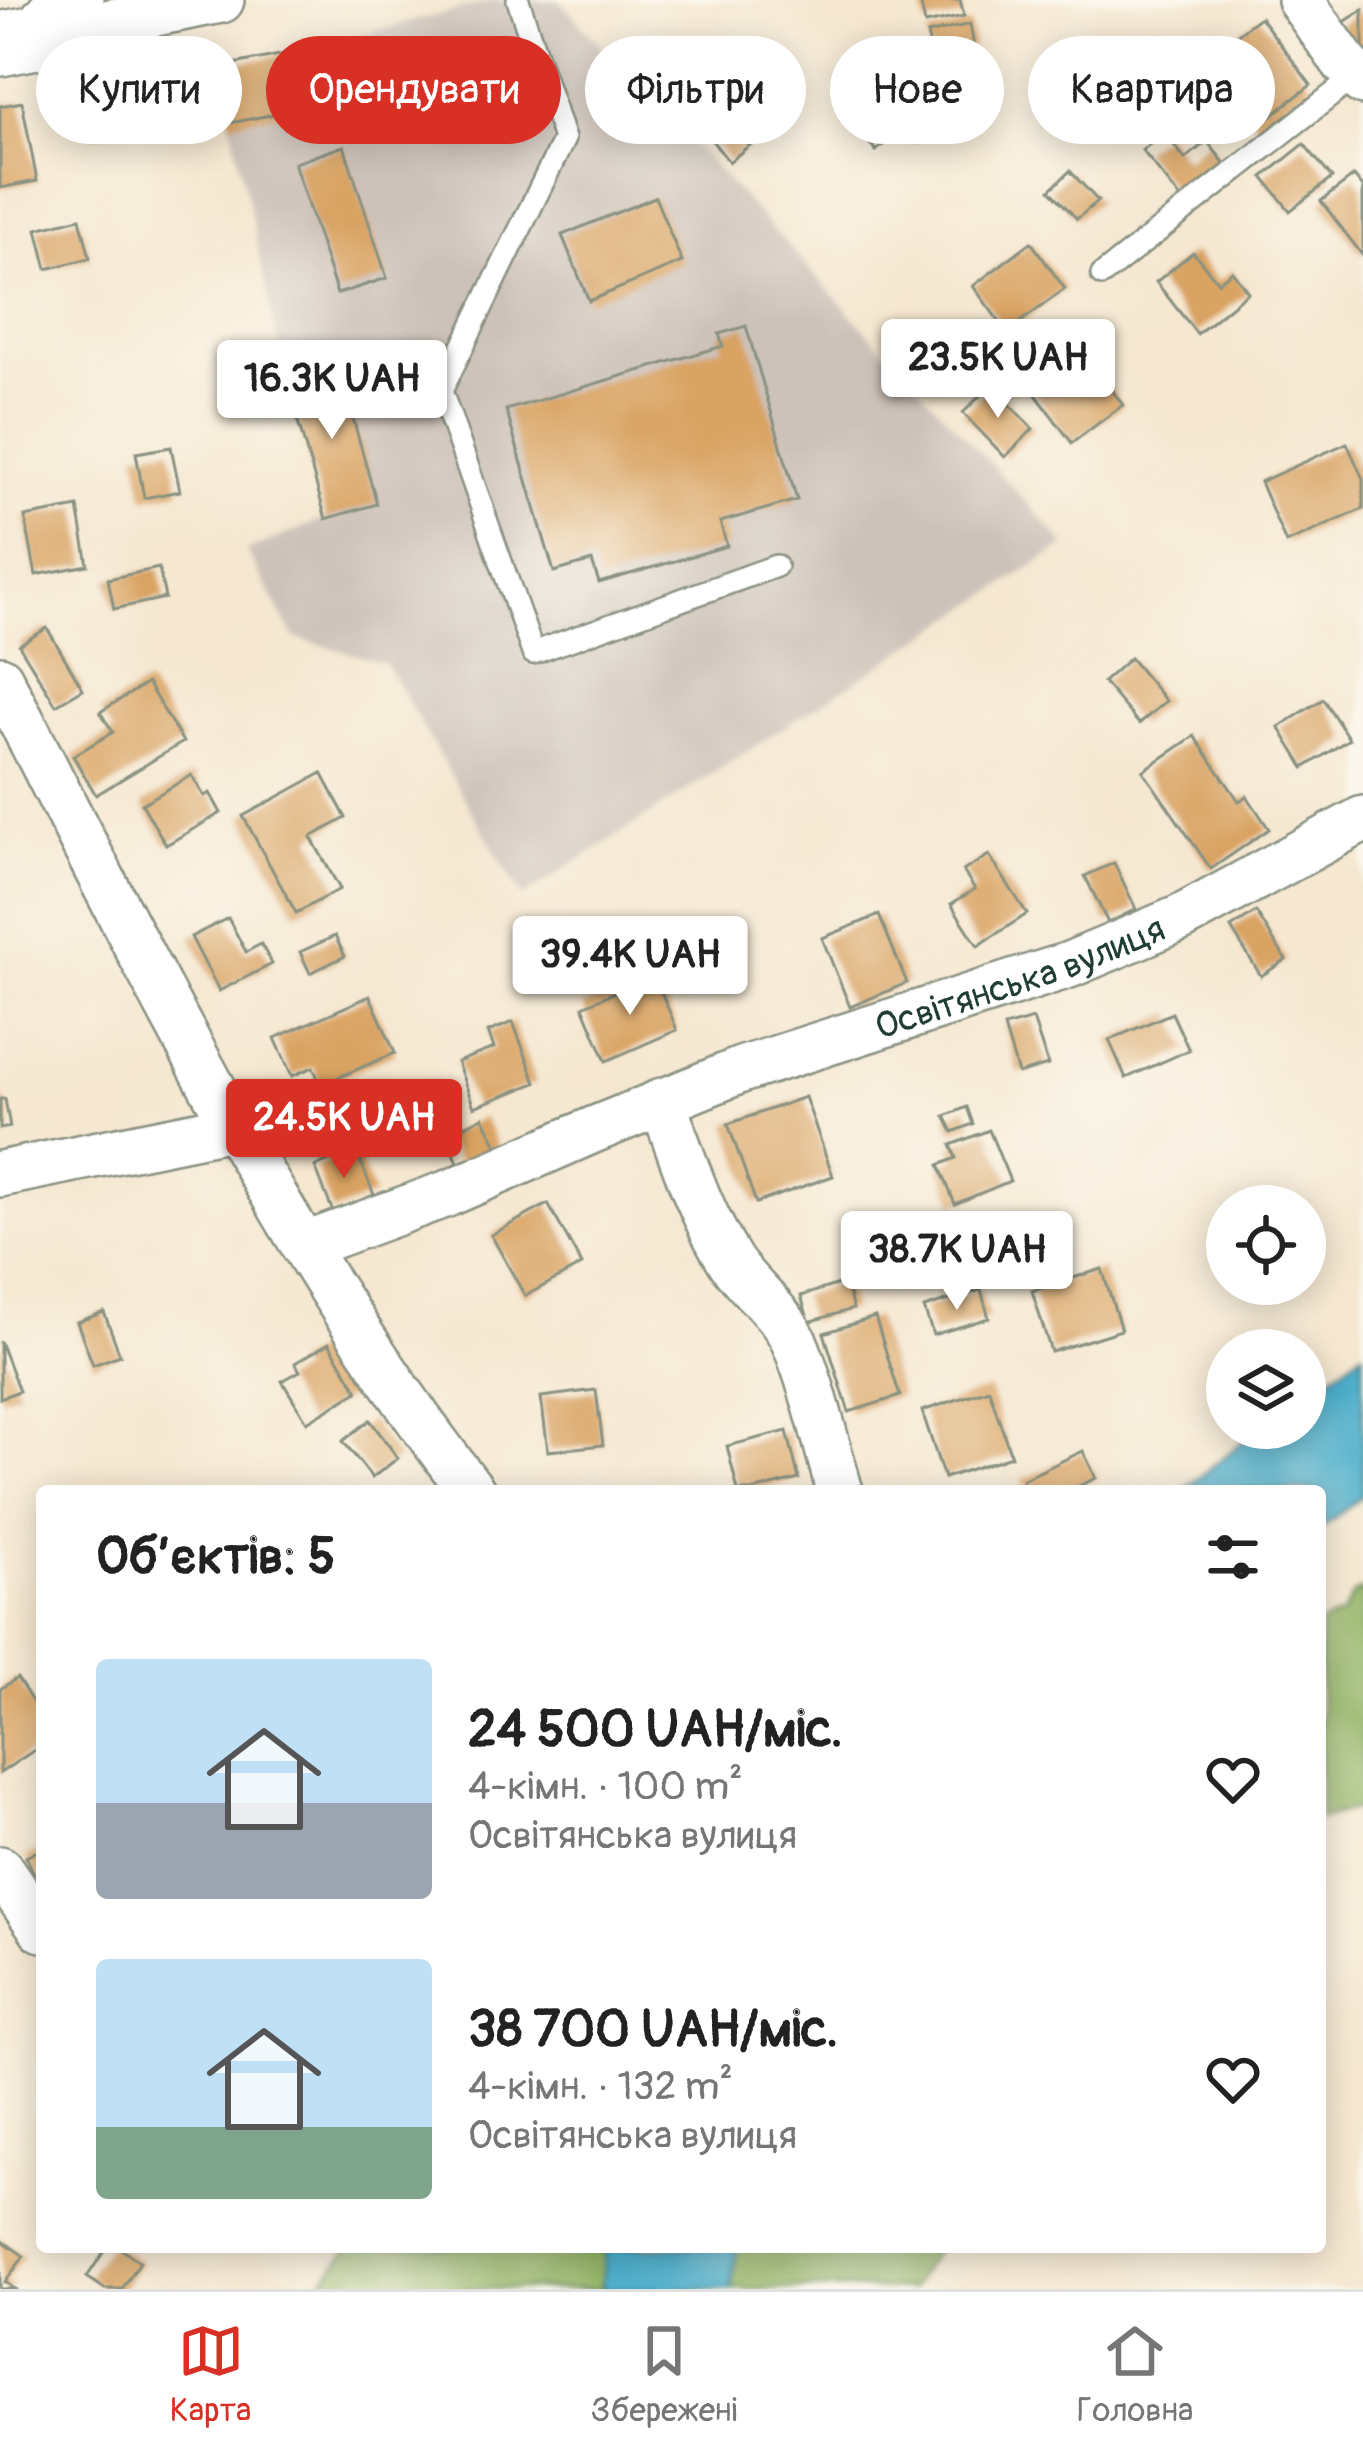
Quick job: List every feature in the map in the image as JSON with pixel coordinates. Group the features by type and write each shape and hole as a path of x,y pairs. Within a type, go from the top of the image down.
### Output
{"street":[{"path":"38,27 221,0"},
{"path":"1300,0 1360,80"},
{"path":"0,679 232,1127 388,1378 468,1485"},
{"name":"Освітянська вулиця","path":"304,1246 449,1193 741,1070 1121,945 1181,918 1363,819"},
{"path":"662,1101 703,1213 734,1267 794,1340 838,1485"},
{"path":"0,1174 232,1127"},
{"path":"0,1869 36,1920"}],"lane":[{"path":"518,0 564,140 441,391 533,652 776,566"},
{"path":"1102,275 1360,80"}],"shaded area":[{"path":"495,0 559,0 592,36 585,36 585,144 693,144 1066,545 522,897 385,663 295,638 246,551 326,518 286,380 235,144 242,144 242,62 266,58 266,144 561,144 561,36 357,36"}],"green space":[{"path":"1363,1590 1363,1807 1326,1817 1326,1622 1342,1615 1353,1594"},
{"path":"345,2253 933,2253 912,2289 315,2289"}],"water":[{"path":"1363,1352 1363,1495 1326,1524 1326,1485 1190,1485 1234,1449 1326,1449 1326,1379"},
{"path":"605,2253 736,2253 732,2289 602,2289"}],"building":[{"path":"920,0 960,0 964,16 925,24"},
{"path":"1363,10 1363,48 1356,53 1338,26"},
{"path":"1260,17 1274,36 1235,36"},
{"path":"970,24 972,36 927,36"},
{"path":"1275,37 1311,85 1275,113"},
{"path":"266,58 266,116 242,121 242,62"},
{"path":"22,102 37,181 0,188 0,106"},
{"path":"715,144 751,144 729,162"},
{"path":"1150,144 1173,144 1185,159 1209,144 1225,164 1181,199 1142,150"},
{"path":"1304,144 1332,178 1290,211 1263,177"},
{"path":"344,146 387,278 337,294 294,163"},
{"path":"1070,171 1098,201 1077,219 1050,190"},
{"path":"1354,176 1363,187 1363,256 1321,201"},
{"path":"655,197 682,262 589,301 562,235"},
{"path":"80,218 90,258 47,269 37,229"},
{"path":"1031,242 1065,289 1007,332 973,286"},
{"path":"1193,252 1218,282 1232,271 1248,292 1197,334 1156,282"},
{"path":"746,326 797,500 720,522 727,546 599,583 592,561 554,572 506,410 723,346 719,334"},
{"path":"1085,354 1123,405 1072,443 1034,392"},
{"path":"338,365 377,504 326,519 286,380"},
{"path":"991,385 1033,429 1005,457 963,413"},
{"path":"1347,443 1363,479 1363,509 1286,543 1260,482"},
{"path":"171,447 180,491 144,498 136,453"},
{"path":"78,507 88,565 36,575 25,517"},
{"path":"159,568 165,598 114,609 108,579"},
{"path":"47,628 83,689 56,705 19,645"},
{"path":"1130,658 1166,701 1139,724 1103,682"},
{"path":"147,683 183,742 96,795 73,756 113,732 100,712"},
{"path":"1323,699 1349,739 1304,768 1279,727"},
{"path":"1194,736 1239,801 1247,796 1269,829 1211,869 1143,771"},
{"path":"322,773 346,818 311,837 340,889 296,913 243,816"},
{"path":"192,775 221,813 166,845 142,804"},
{"path":"989,855 1027,914 978,946 951,904 975,889 963,871"},
{"path":"1114,863 1136,909 1108,923 1085,876"},
{"path":"1256,912 1286,960 1261,976 1231,928"},
{"path":"879,915 907,983 850,1007 822,938"},
{"path":"228,918 246,952 261,944 272,964 219,991 191,937"},
{"path":"716,926 732,962 698,977 683,941"},
{"path":"335,936 345,956 310,973 300,952"},
{"path":"654,975 677,1030 606,1061 583,1006"},
{"path":"370,996 395,1053 321,1085 313,1067 292,1076 275,1038"},
{"path":"1172,1013 1189,1050 1126,1078 1109,1040"},
{"path":"1033,1019 1048,1065 1018,1074 1004,1027"},
{"path":"513,1022 536,1083 474,1107 457,1062 494,1048 488,1032"},
{"path":"805,1097 833,1176 756,1203 728,1124"},
{"path":"0,1099 5,1099 10,1127 0,1129"},
{"path":"967,1107 973,1124 953,1132 945,1116"},
{"path":"483,1117 500,1151 462,1170 445,1136"},
{"path":"989,1130 1010,1181 955,1204 939,1165 956,1158 951,1145"},
{"path":"356,1150 374,1195 333,1212 315,1167"},
{"path":"548,1204 582,1265 525,1296 491,1235"},
{"path":"950,1233 961,1263 938,1271 928,1241"},
{"path":"1102,1269 1121,1330 1051,1352 1032,1291"},
{"path":"845,1282 853,1309 809,1322 801,1296"},
{"path":"981,1290 989,1318 933,1335 924,1308"},
{"path":"104,1312 120,1355 93,1365 77,1322"},
{"path":"875,1317 900,1396 849,1412 824,1333"},
{"path":"0,1341 19,1391 0,1398"},
{"path":"329,1343 358,1391 307,1422 282,1381 300,1371 295,1363"},
{"path":"989,1389 1011,1456 944,1478 922,1411"},
{"path":"596,1390 603,1445 548,1451 541,1397"},
{"path":"370,1420 398,1458 372,1478 343,1441"},
{"path":"787,1431 799,1479 776,1485 737,1485 727,1446"},
{"path":"1083,1451 1096,1478 1081,1485 1024,1485 1022,1480"},
{"path":"17,1678 36,1708 36,1749 0,1773 0,1689"},
{"path":"36,1852 36,1877 26,1857"},
{"path":"0,2239 24,2256 5,2282 15,2289 0,2289"},
{"path":"103,2253 127,2253 140,2262 122,2289 105,2289 87,2277"}]}
